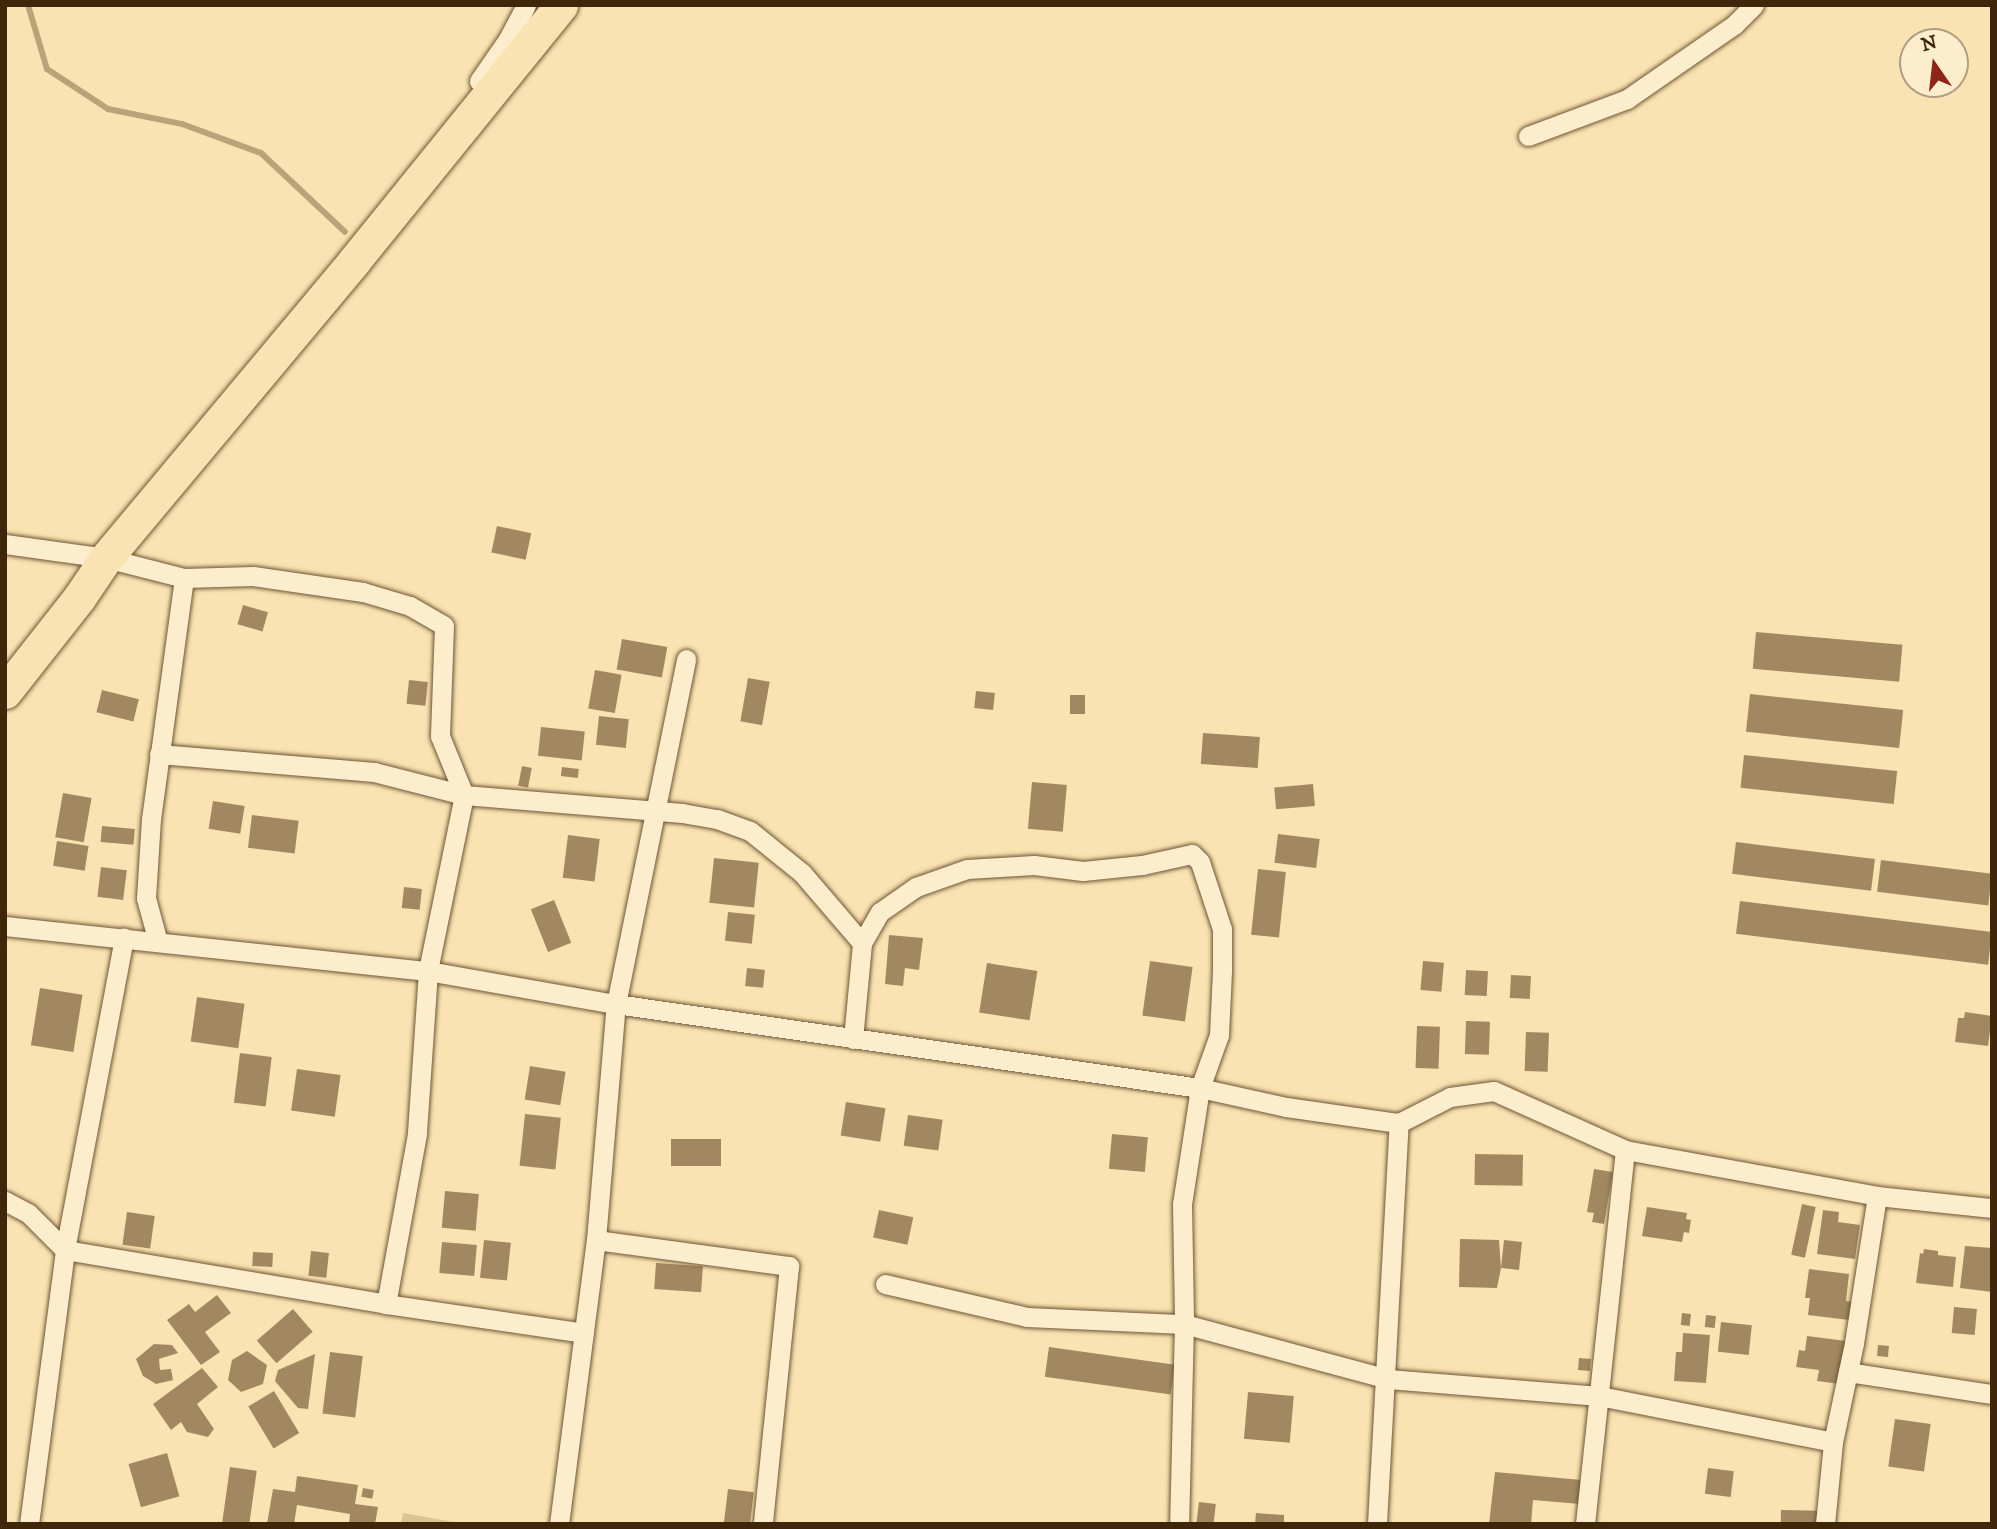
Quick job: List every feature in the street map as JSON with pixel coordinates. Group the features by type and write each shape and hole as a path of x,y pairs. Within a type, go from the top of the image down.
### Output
{"highway":[{"path":"5,692 79,598 106,558 354,261 561,5"}],"street":[{"path":"400,203 401,189 414,162 492,65 526,5"},
{"path":"1528,136 1627,99 1734,25 1754,5"},
{"path":"5,544 106,558 184,578 253,576 363,592 411,606 444,626 440,737 464,795 428,971 417,1134 386,1304"},
{"path":"158,942 146,898 151,819 184,578"},
{"path":"559,1524 596,1240 616,1004 653,810 686,659"},
{"path":"159,754 374,772 464,795 653,810 717,819 750,831 802,873 862,943"},
{"path":"853,1038 862,943 880,912 916,887 967,869 1034,864 1083,871 1142,865 1192,854 1200,862 1211,888 1222,929 1219,1035 1200,1088 1182,1204 1184,1324 1179,1524"},
{"path":"5,926 428,971 616,1004 1200,1088 1286,1107 1399,1123 1450,1097 1494,1091 1625,1150 1877,1196 1992,1208"},
{"path":"29,1524 65,1250 124,938"},
{"path":"1377,1524 1388,1379 1399,1123"},
{"path":"1585,1524 1625,1150"},
{"path":"1825,1524 1833,1442 1848,1372 1877,1196"},
{"path":"5,1201 28,1213 65,1250 386,1304 584,1333"},
{"path":"596,1240 789,1266 762,1524"},
{"path":"886,1284 1027,1317 1184,1324 1388,1379 1599,1396 1833,1442"},
{"path":"1848,1372 1992,1394"}],"shaded area":[{"path":"403,1513 465,1524 401,1524"}],"building":[{"path":"497,526 531,533 526,560 491,552"},
{"path":"243,605 268,612 262,631 237,624"},
{"path":"1756,632 1902,645 1899,682 1753,669"},
{"path":"622,639 667,647 662,678 617,670"},
{"path":"595,670 622,675 615,713 588,708"},
{"path":"748,678 770,682 762,725 740,721"},
{"path":"409,680 428,682 425,706 406,704"},
{"path":"102,690 139,699 133,722 96,712"},
{"path":"976,691 995,693 993,710 974,708"},
{"path":"1750,694 1903,710 1899,748 1746,732"},
{"path":"1070,695 1085,695 1085,714 1070,714"},
{"path":"599,716 629,719 626,748 596,745"},
{"path":"541,727 585,732 582,760 538,756"},
{"path":"1203,733 1260,737 1258,768 1201,764"},
{"path":"1744,755 1897,771 1894,804 1741,788"},
{"path":"522,766 532,768 528,788 518,786"},
{"path":"562,767 579,769 578,778 561,776"},
{"path":"1032,782 1067,785 1063,832 1028,829"},
{"path":"1313,784 1315,806 1276,809 1274,787"},
{"path":"63,793 92,798 84,842 55,837"},
{"path":"213,801 245,806 240,834 209,829"},
{"path":"252,815 299,821 295,853 248,848"},
{"path":"102,826 135,829 133,845 101,842"},
{"path":"1278,834 1320,839 1316,868 1274,863"},
{"path":"568,835 600,839 595,882 563,878"},
{"path":"57,841 89,846 85,871 53,866"},
{"path":"1736,842 1875,859 1871,891 1732,874"},
{"path":"714,858 759,863 754,907 709,903"},
{"path":"1881,860 1992,874 1988,905 1877,892"},
{"path":"101,867 127,870 123,900 97,897"},
{"path":"1258,869 1286,872 1279,938 1251,935"},
{"path":"404,887 422,889 420,910 402,908"},
{"path":"554,900 571,943 548,952 531,909"},
{"path":"1740,901 1992,932 1988,965 1736,934"},
{"path":"728,912 755,915 752,944 725,941"},
{"path":"889,935 923,938 919,970 905,968 903,986 885,984"},
{"path":"1150,961 1193,967 1185,1021 1142,1015"},
{"path":"1423,961 1444,963 1441,992 1420,990"},
{"path":"987,963 1037,971 1030,1020 979,1012"},
{"path":"747,968 765,970 763,988 745,986"},
{"path":"1466,970 1488,971 1487,996 1465,995"},
{"path":"1511,975 1531,976 1530,999 1510,998"},
{"path":"40,988 82,995 73,1052 31,1045"},
{"path":"197,997 245,1004 238,1048 191,1042"},
{"path":"1965,1012 1992,1016 1988,1046 1955,1042 1958,1018 1964,1018"},
{"path":"1466,1021 1490,1022 1489,1055 1465,1054"},
{"path":"1417,1026 1440,1027 1439,1069 1416,1068"},
{"path":"1526,1032 1549,1033 1548,1072 1525,1071"},
{"path":"240,1053 272,1057 266,1107 234,1103"},
{"path":"530,1066 566,1072 560,1105 525,1100"},
{"path":"297,1069 341,1075 335,1117 291,1111"},
{"path":"846,1102 886,1108 880,1142 841,1136"},
{"path":"525,1114 561,1118 555,1169 520,1166"},
{"path":"908,1115 943,1120 938,1151 904,1146"},
{"path":"1112,1134 1148,1137 1145,1172 1109,1169"},
{"path":"671,1139 721,1139 721,1166 671,1166"},
{"path":"1475,1154 1523,1155 1522,1186 1474,1185"},
{"path":"1594,1169 1613,1172 1604,1224 1592,1222 1594,1213 1587,1212"},
{"path":"445,1191 479,1194 476,1231 442,1228"},
{"path":"1802,1204 1816,1207 1805,1258 1791,1255"},
{"path":"1647,1207 1687,1213 1686,1219 1691,1220 1689,1233 1684,1232 1682,1242 1642,1236"},
{"path":"879,1210 913,1217 907,1245 873,1237"},
{"path":"1823,1210 1839,1212 1838,1222 1860,1225 1855,1259 1817,1254"},
{"path":"127,1212 155,1216 150,1249 122,1245"},
{"path":"1460,1239 1499,1240 1501,1268 1497,1288 1459,1287"},
{"path":"484,1240 511,1243 507,1281 480,1278"},
{"path":"1504,1240 1522,1242 1519,1270 1501,1268"},
{"path":"442,1242 477,1245 474,1276 439,1273"},
{"path":"1965,1246 1992,1248 1992,1292 1960,1288"},
{"path":"1924,1249 1938,1251 1938,1255 1956,1257 1953,1287 1916,1283 1920,1253 1923,1254"},
{"path":"311,1251 329,1253 326,1278 308,1276"},
{"path":"253,1252 273,1253 272,1267 252,1266"},
{"path":"656,1263 703,1266 701,1292 654,1289"},
{"path":"1809,1269 1849,1274 1846,1301 1852,1302 1849,1320 1808,1315 1810,1298 1805,1298"},
{"path":"217,1295 231,1313 205,1332 220,1352 201,1365 167,1320 189,1304 195,1312"},
{"path":"1954,1307 1977,1309 1975,1335 1952,1333"},
{"path":"293,1309 313,1332 276,1363 257,1340"},
{"path":"1682,1313 1691,1314 1690,1326 1681,1325"},
{"path":"1706,1315 1716,1316 1715,1328 1705,1327"},
{"path":"1721,1322 1752,1325 1749,1355 1718,1352"},
{"path":"1683,1333 1710,1335 1706,1383 1674,1381 1676,1352 1682,1352"},
{"path":"1807,1336 1846,1341 1840,1384 1817,1381 1819,1370 1796,1367 1799,1350 1805,1351"},
{"path":"154,1344 172,1345 178,1353 159,1359 160,1370 171,1369 173,1380 156,1384 143,1376 136,1359"},
{"path":"1878,1345 1889,1346 1888,1357 1877,1356"},
{"path":"1049,1347 1175,1365 1171,1394 1045,1377"},
{"path":"247,1351 267,1365 263,1384 241,1392 228,1380 232,1360"},
{"path":"330,1352 363,1356 355,1418 322,1414"},
{"path":"315,1354 308,1409 298,1408 275,1381 278,1370"},
{"path":"1579,1358 1591,1359 1590,1371 1578,1370"},
{"path":"202,1368 218,1387 197,1404 214,1429 208,1437 187,1432 181,1422 171,1430 153,1404"},
{"path":"274,1391 299,1433 274,1448 248,1406"},
{"path":"1248,1392 1294,1396 1290,1443 1244,1439"},
{"path":"1895,1419 1931,1424 1924,1472 1888,1467"},
{"path":"167,1453 179,1496 141,1507 129,1464"},
{"path":"230,1467 257,1471 249,1524 222,1524"},
{"path":"1708,1468 1734,1471 1731,1497 1705,1494"},
{"path":"1495,1472 1582,1480 1580,1504 1533,1500 1531,1524 1489,1524"},
{"path":"297,1476 358,1485 355,1504 378,1507 375,1524 349,1524 350,1514 297,1505 294,1524 267,1524 273,1489 295,1492"},
{"path":"363,1488 374,1490 372,1499 361,1497"},
{"path":"728,1489 754,1492 750,1524 724,1524"},
{"path":"1199,1502 1216,1504 1213,1524 1196,1523"},
{"path":"1781,1510 1820,1511 1820,1524 1781,1524"},
{"path":"1256,1513 1284,1515 1284,1524 1255,1524"}],"waterway":[{"path":"28,5 47,69 108,109 182,124 261,153 345,232"}]}
